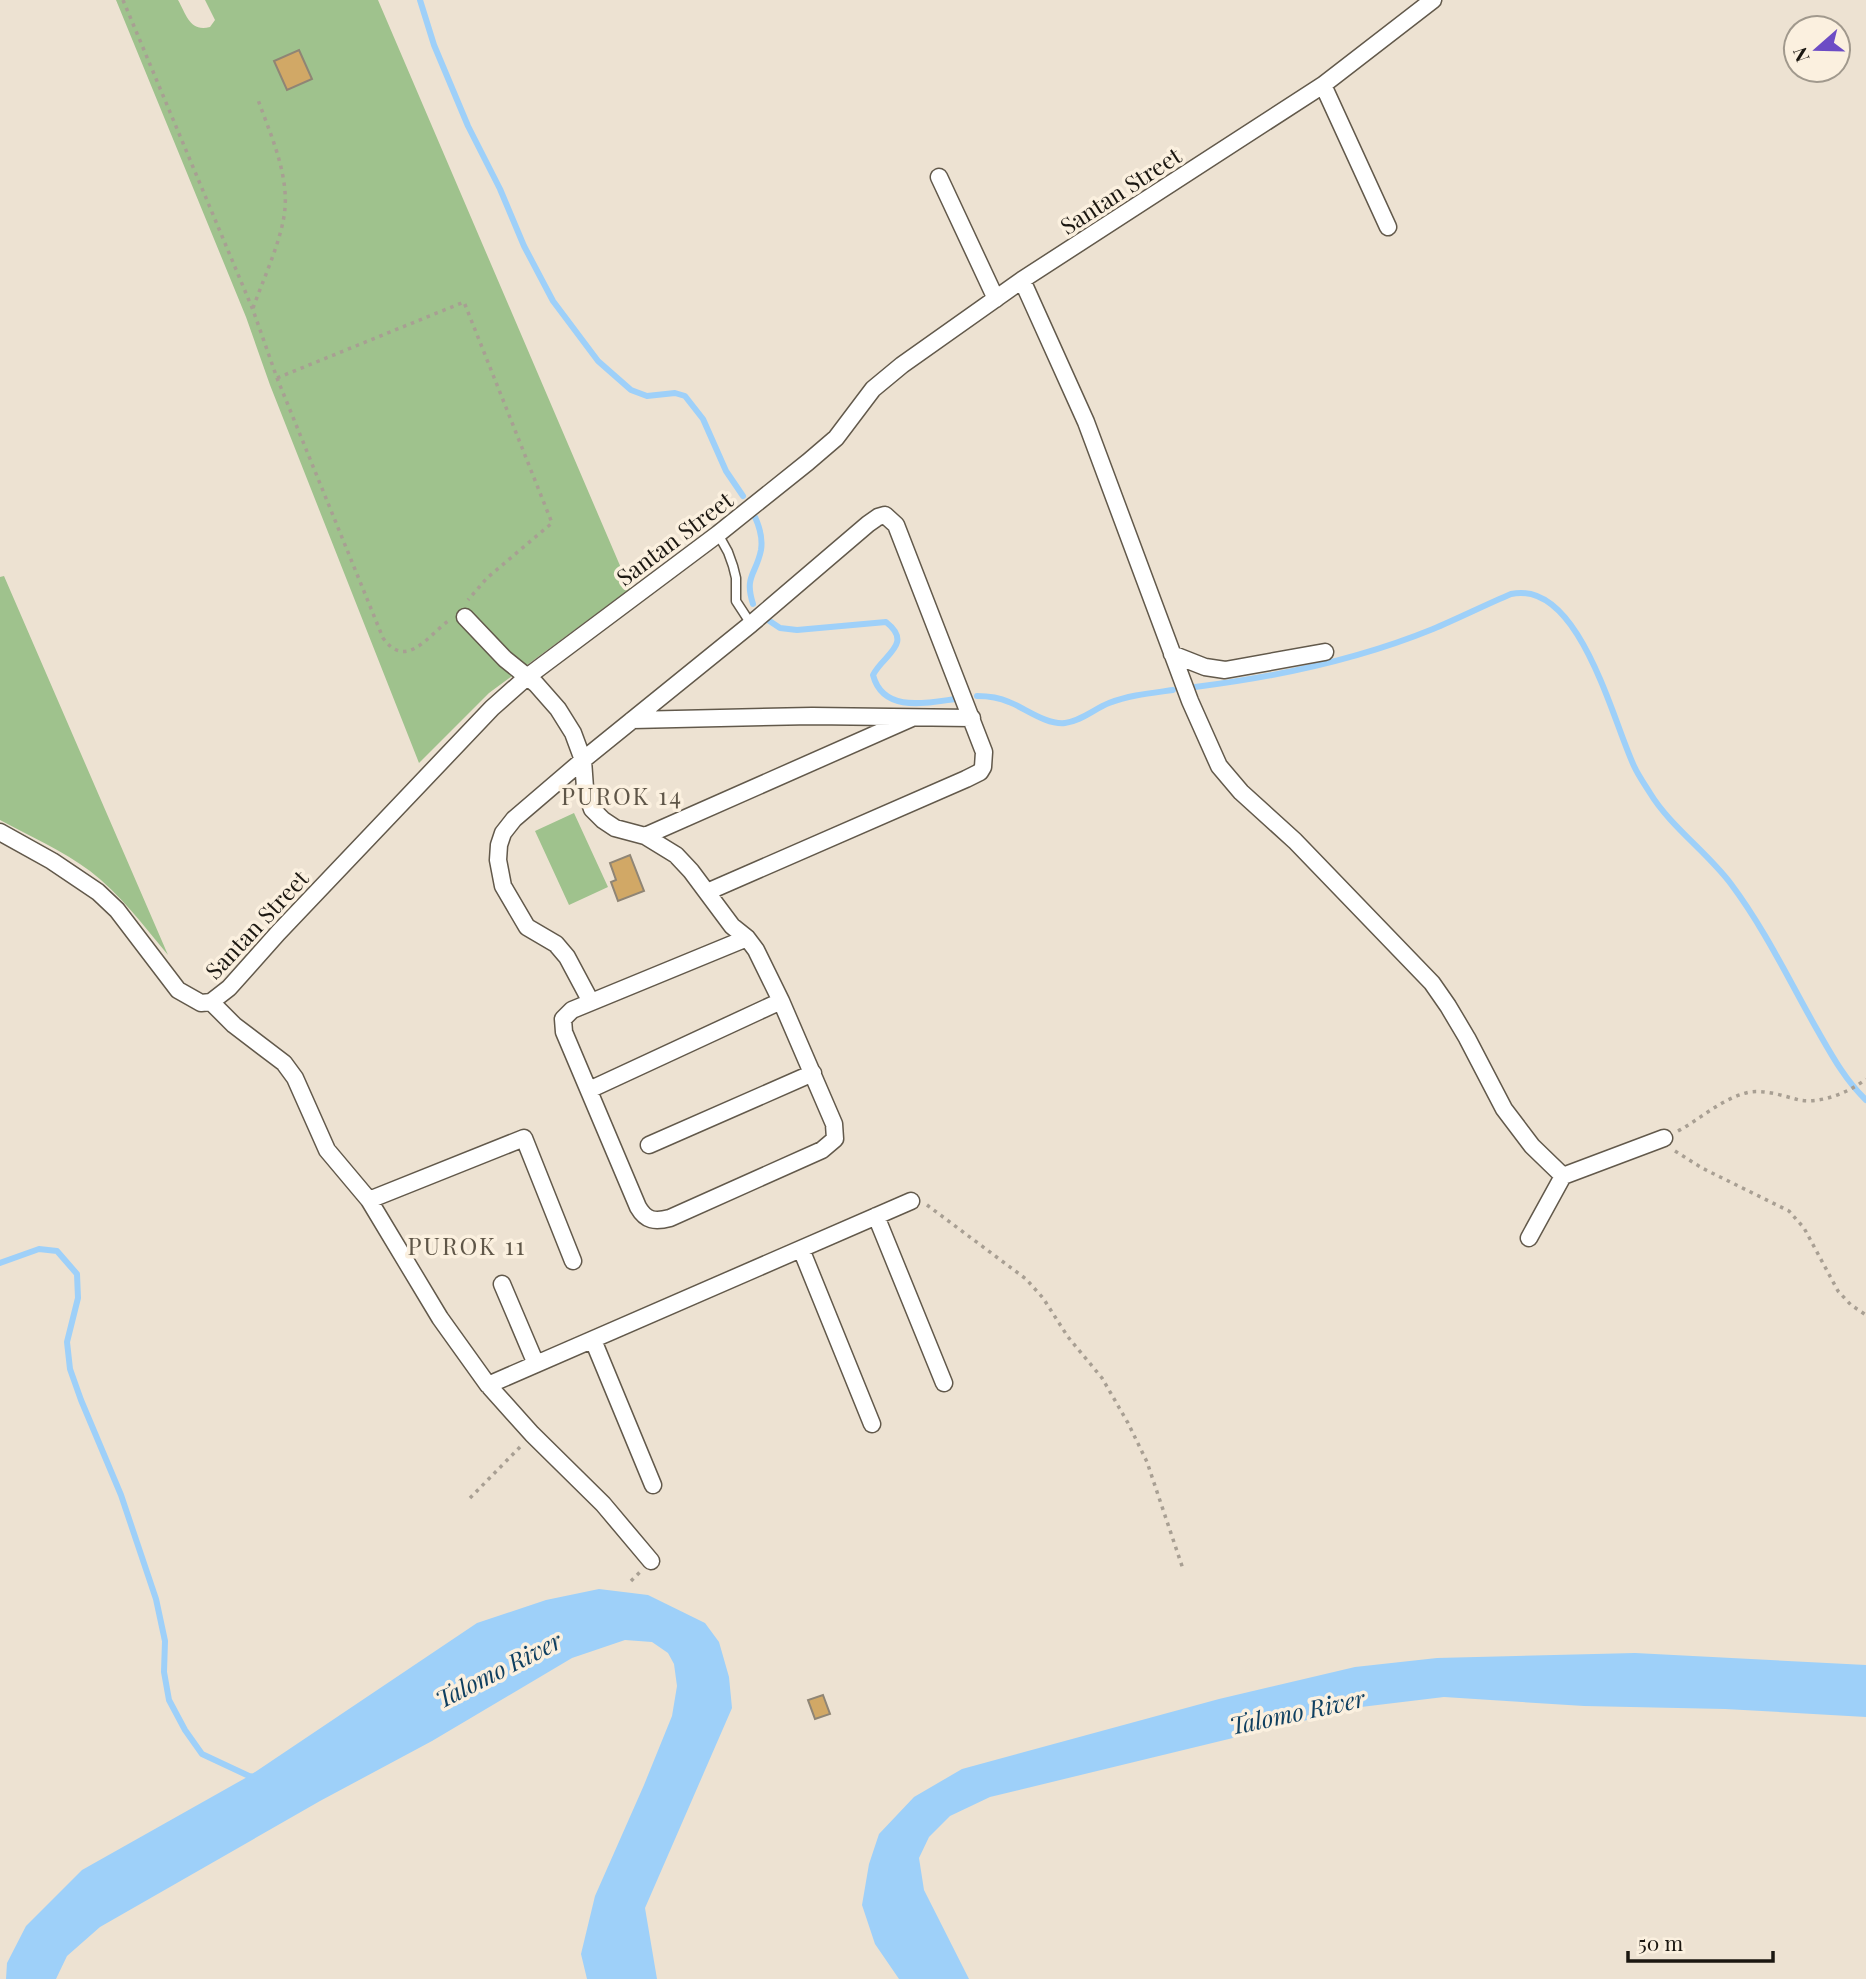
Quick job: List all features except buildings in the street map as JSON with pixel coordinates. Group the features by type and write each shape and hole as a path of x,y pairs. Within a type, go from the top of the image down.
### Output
{"street":[{"name":"Santan Street","path":"0,832 52,860 98,892 117,910 178,990 201,1003 211,1002 229,988 483,718 527,677 718,534 836,438 873,389 902,365 1022,280 1323,85 1385,40 1433,0"},
{"path":"1323,85 1388,227"},
{"path":"939,177 996,299"},
{"path":"1022,280 1086,422 1172,654 1203,734 1219,766 1241,792 1295,841 1432,983 1467,1038 1504,1109 1532,1146 1563,1176"},
{"path":"592,1002 567,957 556,944 527,927 503,886 498,860 503,833 514,819 583,760 751,624 868,524 885,515 896,525 972,718 985,762 980,772 707,892"},
{"path":"465,617 505,659 545,692 558,709 573,733 583,760 585,788 592,809 615,828 646,836 676,855 732,926 747,938 765,965 834,1124 835,1139 830,1145 670,1218 650,1220 638,1207 562,1024 566,1014 747,938"},
{"path":"1172,654 1205,667 1225,670 1325,652"},
{"path":"632,720 741,716 972,718"},
{"path":"646,836 917,716"},
{"path":"589,1090 781,1001"},
{"path":"211,1002 234,1025 284,1063 295,1078 327,1150 369,1200 440,1318 488,1385 532,1434 603,1504 652,1561"},
{"path":"649,1145 813,1073"},
{"path":"369,1200 524,1138 573,1261"},
{"path":"1529,1238 1563,1176 1664,1138"},
{"path":"488,1385 911,1201"},
{"path":"876,1216 944,1383"},
{"path":"801,1249 872,1424"},
{"path":"502,1284 536,1364"},
{"path":"593,1339 653,1486"}],"lane":[{"path":"718,534 733,566 736,601 751,624"}],"path":[{"path":"122,0 253,310 276,378 383,638 390,649 400,653 410,651 447,621 465,617 464,611 470,596 487,578 552,523 464,302 276,378"},
{"path":"253,310 285,210 285,188 278,159 257,97"},
{"path":"1866,1079 1854,1088 1833,1096 1804,1101 1752,1092 1726,1100 1664,1138 1674,1151 1702,1168 1788,1211 1804,1228 1838,1291 1851,1305 1866,1315"},
{"path":"911,1201 926,1205 942,1216 1026,1279 1043,1298 1068,1337 1102,1378 1128,1423 1147,1462 1183,1569"},
{"path":"470,1498 532,1434"}],"green space":[{"path":"116,0 178,0 193,25 203,28 210,27 215,20 205,0 378,0 630,589 489,693 419,763 270,385 246,317"},
{"path":"4,576 168,955 122,900 90,871 58,850 0,820 0,577"},
{"path":"574,813 608,887 569,905 535,831"}],"water":[{"name":"Talomo River","path":"599,1589 648,1595 705,1623 719,1642 729,1677 732,1708 645,1908 657,1979 587,1979 581,1954 595,1896 672,1716 677,1686 674,1664 668,1653 652,1642 625,1640 572,1658 432,1741 320,1801 100,1927 67,1956 56,1979 6,1979 7,1963 26,1926 82,1870 249,1776 477,1623 546,1600"},
{"name":"Talomo River","path":"1635,1653 1866,1665 1866,1717 1725,1709 1584,1706 1444,1697 1361,1707 990,1797 950,1816 929,1837 919,1858 924,1890 969,1979 899,1979 875,1944 862,1905 869,1864 879,1834 914,1797 962,1769 1219,1699 1355,1667 1437,1658"}],"waterway":[{"path":"420,0 434,45 468,126 553,301 598,361 631,390 647,396 675,393 685,396 703,419 726,471 743,496"},
{"path":"753,604 750,581 762,546 755,517"},
{"path":"1195,687 1256,678 1346,658 1433,629 1511,594 1535,595 1556,608 1574,629 1590,657 1642,780 1668,817 1722,873 1743,901 1832,1055 1866,1100"},
{"path":"768,620 780,628 797,630 886,622 894,630 897,643 873,675 878,687 886,695 907,703 955,699"},
{"path":"977,696 1001,699 1043,719 1065,723 1077,720 1117,700 1173,690"},
{"path":"0,1263 39,1249 57,1251 77,1274 78,1298 67,1342 70,1369 121,1495 156,1599 165,1641 164,1672 169,1700 202,1754 255,1777"}],"district":[{"name":"PUROK 14","path":"622,795"},
{"name":"PUROK 11","path":"467,1245"}]}
